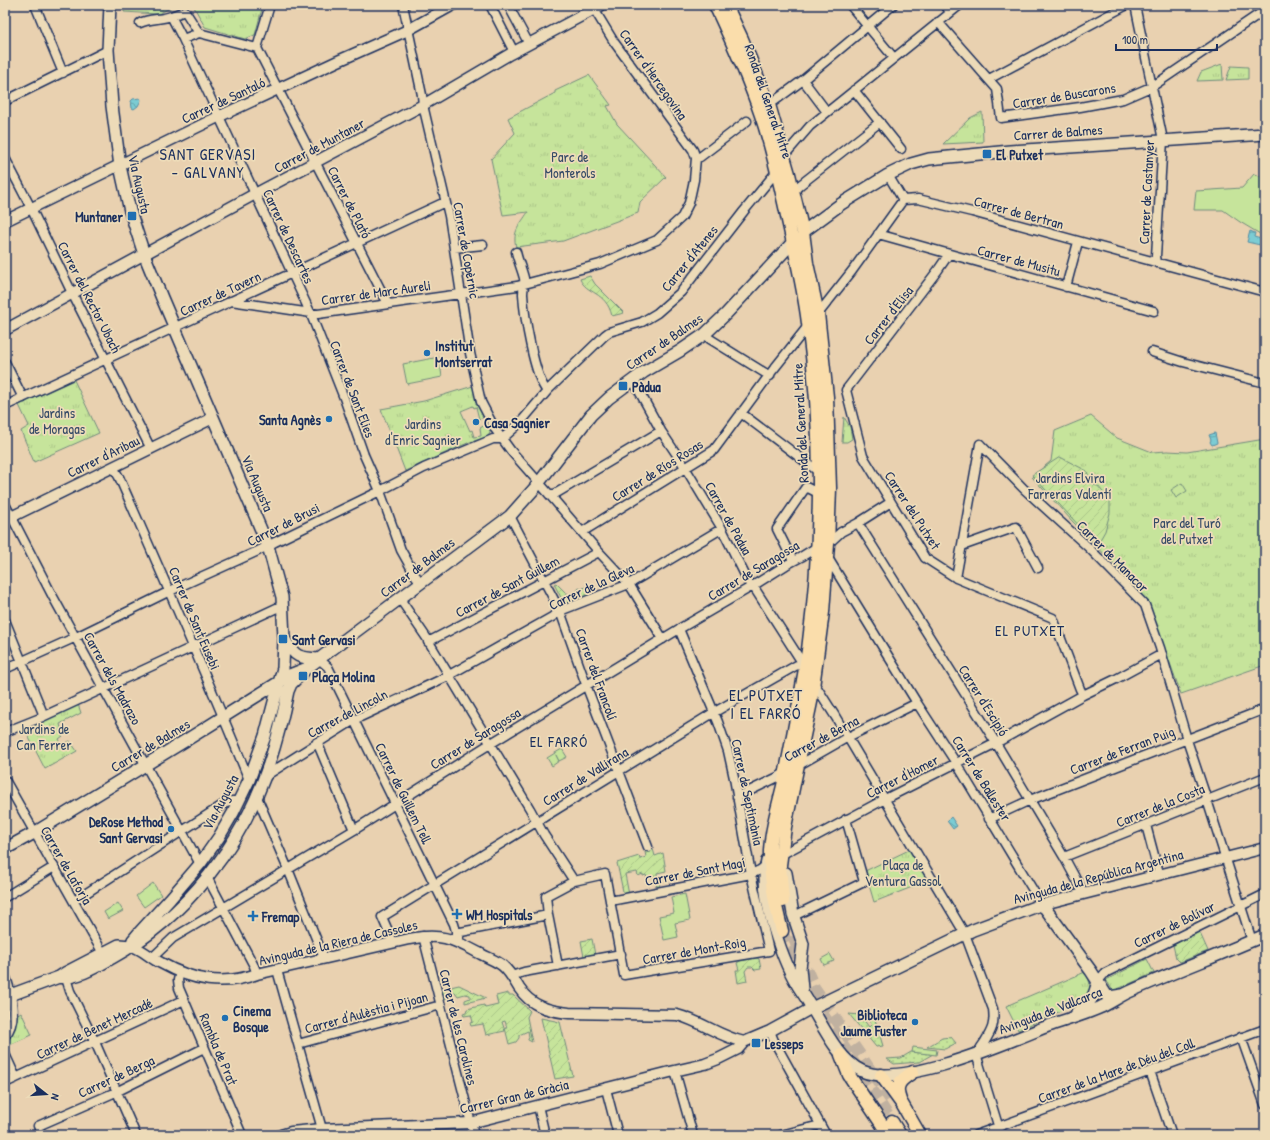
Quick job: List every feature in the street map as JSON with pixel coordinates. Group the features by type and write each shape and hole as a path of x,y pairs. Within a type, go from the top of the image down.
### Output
{"main road":[{"name":"Via Augusta","path":"8,995 63,978 65,973 131,946 150,934 171,915 207,877 235,837 253,788 262,743 284,660 283,605 268,546 144,254 130,211 120,166 112,106 108,50 110,5"},
{"name":"Ronda del General Mitre","path":"715,5 733,43 761,116 777,171 793,242 808,326 816,398 819,472 818,493 822,545 827,557 823,612 814,683 784,827 776,854 765,877 767,899 773,926 790,971 841,1055"},
{"name":"Ronda del General Mitre","path":"726,5 769,105 784,156 803,232 807,263 818,314 829,427 830,488 813,601 805,667 800,699 772,834 783,901"},
{"name":"Carrer de Balmes","path":"803,232 841,204 888,175 911,164 929,159 1010,151 1265,134"},
{"path":"793,242 803,232"},
{"name":"Carrer de Balmes","path":"5,849 146,765 292,674 306,669 510,516 539,483 591,415 609,398 633,380 705,334 726,314 793,242"},
{"path":"808,326 818,314"},
{"path":"284,638 296,656 303,659 319,659"},
{"path":"805,667 814,683"},
{"path":"253,788 263,782 276,745 288,691 291,684 306,669"},
{"name":"Via Augusta","path":"131,946 133,940 138,934 200,864 227,825 239,801 253,788"},
{"name":"Ronda del General Mitre","path":"776,854 787,881 793,914 802,938 803,949 800,968 803,994"},
{"name":"Ronda del General Mitre","path":"776,854 774,898 782,931"},
{"path":"200,864 207,877"},
{"name":"Avinguda de la República Argentina","path":"812,1008 965,934 1040,905"},
{"name":"Carrer de Ballester","path":"1040,905 1045,908 1108,997 1123,995"},
{"name":"Avinguda de Vallcarca","path":"841,1055 861,1071 881,1075 913,1072 977,1054 1098,1008 1123,995 1265,935"},
{"path":"782,953 794,955 803,949"},
{"path":"1070,1018 1092,1000 1098,981"},
{"path":"841,1055 849,1076 888,1135"},
{"path":"902,1104 898,1094 898,1087 901,1080 913,1072"},
{"path":"881,1075 902,1104 920,1135"},
{"path":"890,1099 912,1135"},
{"path":"892,1122 900,1135"}],"street":[{"path":"35,5 63,73"},
{"path":"183,39 199,33 257,48 270,5"},
{"name":"Carrer de Copèrnic","path":"402,5 445,202 454,248 470,353 482,402 495,429 511,451 598,552 629,584 663,640"},
{"name":"Carrer de Santaló","path":"5,222 218,117 408,30 453,5"},
{"path":"490,5 514,52"},
{"path":"508,5 529,44"},
{"path":"850,5 894,58"},
{"path":"769,105 803,80 893,5"},
{"path":"945,5 950,12"},
{"path":"784,156 808,128 960,5"},
{"path":"938,22 989,79 1127,5"},
{"name":"Carrer de Castanyer","path":"1135,5 1163,140 1156,256 1157,263"},
{"name":"Carrer de Muntaner","path":"5,330 255,194 423,105 595,6"},
{"name":"Carrer d'Hercegovina","path":"595,6 614,42 693,150 696,158"},
{"path":"140,23 145,20 163,19 186,8 199,33"},
{"name":"Carrer de Buscarons","path":"989,79 998,91 1001,118 1080,107 1123,99 1153,86 1265,10"},
{"name":"Carrer de Descartes","path":"171,16 310,312"},
{"name":"Carrer de Plató","path":"257,48 388,304"},
{"path":"5,101 108,50"},
{"path":"803,80 827,112"},
{"path":"854,90 901,149"},
{"path":"696,158 700,157 747,121"},
{"path":"793,192 880,122"},
{"name":"Carrer del Rector Ubach","path":"5,158 151,449"},
{"name":"Carrer de Marc Aureli","path":"231,301 318,314 524,285 600,264 657,240 682,216 689,203 694,180 696,158"},
{"name":"Carrer d'Atenes","path":"502,439 520,423 547,391 605,335 609,332 642,322 658,313 681,292 777,171"},
{"path":"818,314 852,271 903,200 888,175"},
{"name":"Carrer de Bertran","path":"903,200 924,200 1265,292"},
{"name":"Carrer de Tavern","path":"5,406 231,301 293,274 445,202"},
{"name":"Carrer de Musitu","path":"878,234 1154,311"},
{"path":"1066,287 1078,242"},
{"path":"454,248 483,245"},
{"path":"516,252 524,278 524,299 531,346 539,375 543,386 547,391"},
{"name":"Carrer d'Elisa","path":"846,390 949,254"},
{"name":"Carrer de Sant Elies","path":"310,312 344,398 364,456 380,491 401,550 421,583"},
{"name":"Carrer de Ríos Rosas","path":"582,532 714,450 808,326"},
{"path":"705,334 710,339 770,376"},
{"path":"1152,352 1183,362 1265,383"},
{"path":"5,362 23,398"},
{"name":"Carrer de Pàdua","path":"633,380 661,431 722,529 751,587 755,589 805,667"},
{"name":"Carrer del Putxet","path":"846,390 864,456 925,558 956,578 1053,618 1083,695"},
{"path":"741,414 819,472"},
{"name":"Carrer d'Aribau","path":"8,518 213,418"},
{"path":"549,494 555,494 661,431"},
{"name":"Carrer de Brusi","path":"5,669 76,637 170,591 258,552 436,462 493,439 502,439"},
{"name":"Carrer de Manacor","path":"962,546 980,444 1024,489 1088,547 1145,605 1162,654 1187,738 1252,941"},
{"name":"Carrer de Sant Eusebi","path":"113,467 170,591 288,869 324,958"},
{"path":"793,561 777,530 806,487 818,493"},
{"name":"Carrer de Saragossa","path":"152,958 173,938 354,830 490,744 891,502"},
{"name":"Carrer dels Madrazo","path":"5,504 8,518 76,637 200,864"},
{"name":"Carrer del Francolí","path":"510,516 560,611 618,770 648,847"},
{"name":"Carrer d'Escipió","path":"858,523 996,743 1064,856 1084,894"},
{"path":"956,578 962,546 1016,527 1038,568"},
{"name":"Carrer de la Gleva","path":"449,676 560,611 629,584 722,529"},
{"name":"Carrer de Sant Guillem","path":"428,642 598,552"},
{"name":"Carrer de Ballester","path":"827,557 956,764 1039,900 1040,905"},
{"path":"400,599 449,676 574,881"},
{"path":"5,732 44,716 283,605"},
{"path":"5,620 44,716"},
{"name":"Carrer de Septimània","path":"679,629 718,722 728,751 751,874"},
{"name":"Carrer d'Homer","path":"776,854 956,764 1162,654"},
{"name":"Carrer de Guillem Tell","path":"319,659 328,667 454,924 456,931 456,942"},
{"name":"Carrer de Vallirana","path":"393,942 382,917 537,822 618,770 713,713 797,665 805,667"},
{"name":"Carrer de Lincoln","path":"263,782 270,773 354,720 449,676"},
{"path":"814,683 965,934 993,1009 994,1018 991,1030 977,1054 1001,1135"},
{"name":"Carrer de Berna","path":"737,797 917,703"},
{"name":"Carrer de Ferran Puig","path":"989,819 1030,800 1265,708"},
{"path":"317,742 354,830"},
{"name":"Carrer de la Costa","path":"1064,856 1265,777"},
{"name":"Carrer de Laforja","path":"5,780 74,901 108,955"},
{"path":"74,901 224,804 232,801 239,801"},
{"path":"793,914 798,914 864,882 846,820"},
{"path":"1146,825 1159,874"},
{"name":"Avinguda de la República Argentina","path":"1040,905 1265,848"},
{"name":"Carrer de Sant Magí","path":"610,902 751,874 760,870 776,854"},
{"path":"5,896 54,866"},
{"path":"511,976 524,972 558,966 621,954 605,874 574,881 546,896 558,966"},
{"name":"Carrer de Mont-Roig","path":"621,954 624,975 769,951 751,874"},
{"path":"207,877 257,974"},
{"name":"Carrer de Bolívar","path":"1098,981 1105,973 1265,894"},
{"path":"456,942 461,932 548,914"},
{"name":"Avinguda de la Riera de Cassoles","path":"131,946 142,950 152,958 180,972 225,982 241,980 257,974 393,942 423,936 441,936 500,964 531,1001 550,1011 569,1013 677,1015 688,1018 729,1038 744,1042"},
{"name":"Carrer de les Carolines","path":"423,936 474,1135"},
{"path":"277,970 322,1129"},
{"name":"Rambla de Prat","path":"180,972 178,983 184,1000 242,1135"},
{"path":"5,975 12,1023 5,1036"},
{"path":"63,978 95,1042 136,1135"},
{"name":"Carrer de Benet Mercadé","path":"5,1083 184,1000"},
{"name":"Carrer d'Aulèstia i Pijoan","path":"298,1044 441,1005"},
{"name":"Carrer Gran de Gràcia","path":"281,1135 291,1132 322,1129 369,1131 470,1123 705,1064 738,1049 744,1042 770,1031 812,1008"},
{"name":"Carrer de la Mare de Déu del Coll","path":"976,1135 1265,1029"},
{"path":"770,1031 774,1041 826,1135"},
{"path":"1241,1038 1265,1105"},
{"name":"Carrer de Berga","path":"42,1135 38,1126 117,1092 204,1048"},
{"path":"5,1054 16,1078"},
{"path":"675,1071 693,1135"},
{"path":"1150,1071 1172,1135"},
{"path":"606,1089 618,1135"},
{"path":"538,1106 545,1135"},
{"path":"781,1135 820,1125"}],"green space":[{"path":"125,5 176,5 158,14 124,12"},
{"path":"193,5 263,5 255,35 245,39 205,27"},
{"path":"1222,64 1223,80 1197,81 1201,72"},
{"path":"1231,66 1248,67 1248,79 1226,80"},
{"name":"Parc de Monterols","path":"589,75 611,105 607,106 617,124 666,177 640,202 638,213 563,241 516,247 516,232 528,212 503,215 491,159 515,133 508,118 555,93 555,91"},
{"path":"982,112 983,142 943,144 970,118"},
{"path":"1254,174 1265,178 1265,237 1223,210 1194,210 1196,191 1242,188"},
{"path":"590,276 595,284 624,313 612,316 609,308 601,297 587,288 580,279"},
{"path":"439,357 442,377 407,384 403,364"},
{"name":"Jardins de Moragas","path":"74,380 99,433 34,462 21,431 29,426 19,405"},
{"name":"Jardins d'Enric Sagnier","path":"473,386 484,417 479,419 476,407 474,408 473,406 461,411 470,431 472,430 474,437 481,436 480,428 487,424 491,430 488,437 470,442 405,471 381,409 424,401"},
{"name":"Parc del Turó del Putxet","path":"1091,416 1117,438 1152,452 1187,452 1265,439 1265,665 1181,694 1149,604 1125,579 1121,574 1121,571 1032,477 1051,461 1055,431"},
{"path":"844,417 850,427 852,439 847,442 842,442"},
{"name":"Jardins Elvira Farreras Valentí","path":"1060,457 1087,471 1089,478 1094,485 1098,486 1110,501 1110,513 1105,531 1097,545 1032,475"},
{"path":"1182,483 1187,491 1176,498 1171,490"},
{"path":"556,583 571,596 575,594 579,588 581,589 588,586 592,595 565,605 554,584"},
{"name":"Jardins de Can Ferrer","path":"78,704 81,713 60,724 63,736 59,739 62,745 70,741 77,751 45,769 24,728"},
{"path":"562,749 567,757 559,761 555,753"},
{"path":"555,753 559,761 552,766 547,758"},
{"path":"653,849 655,856 663,853 666,871 657,873 660,889 658,889 654,877 647,878 646,875 643,876 643,874 638,876 637,872 625,874 629,895 624,896 617,863 639,856 640,859 646,857 645,852"},
{"name":"Plaça de Ventura Gassol","path":"911,849 930,880 874,902 865,871"},
{"path":"153,883 161,895 144,907 136,896"},
{"path":"685,894 690,920 675,923 678,937 664,940 659,916 674,913 671,897"},
{"path":"118,903 123,911 108,919 104,912"},
{"path":"1199,931 1208,951 1180,962 1176,958 1173,945"},
{"path":"592,939 595,955 584,957 581,941"},
{"path":"830,954 834,961 824,965 821,959"},
{"path":"757,958 759,959 761,969 755,970 752,967 748,967 745,971 747,981 738,983 736,970 739,970 737,963 740,961"},
{"path":"1147,959 1154,973 1113,991 1106,980"},
{"path":"1085,972 1088,977 1090,989 1079,1003 1018,1030 1006,1006"},
{"path":"459,985 486,998 465,1003 465,1000 470,998 470,995 465,994 458,996 455,992 449,993 449,998 444,999 442,989"},
{"path":"508,993 508,995 513,995 530,1011 527,1017 532,1042 528,1040 528,1031 519,1035 516,1042 509,1044 505,1021 502,1022 505,1031 486,1035 483,1024 471,1026 470,1023 473,1022 471,1015 464,1016 463,1013 466,1012 467,1009 484,1005 485,1008 498,1005 496,996"},
{"path":"14,1003 18,1014 21,1012 32,1035 5,1047 5,1006"},
{"path":"849,1014 860,1015 869,1027 872,1024 865,1015 874,1016 883,1046 876,1047"},
{"path":"541,1018 560,1022 573,1076 555,1079"},
{"path":"951,1037 956,1043 945,1049 927,1047 942,1038"},
{"path":"913,1047 937,1050 936,1055 912,1052"},
{"path":"911,1052 933,1054 919,1062 894,1064 887,1059 901,1058"}],"water":[{"path":"140,98 141,100 138,106 134,109 132,108 131,101 133,99"},
{"path":"1250,231 1255,233 1254,237 1261,239 1260,245 1247,242"},
{"path":"1215,433 1217,443 1212,445 1209,435"},
{"path":"951,817 957,826 953,829 947,821"}],"tunnel":[{"path":"783,901 797,947 814,987 890,1099"},
{"path":"782,931 793,959"},
{"path":"813,999 892,1122"}],"place":[{"name":"El Putxet","path":"987,154"},
{"name":"Muntaner","path":"132,216"},
{"name":"Institut Montserrat","path":"427,353"},
{"name":"Pàdua","path":"623,386"},
{"name":"Santa Agnès","path":"329,419"},
{"name":"Casa Sagnier","path":"476,422"},
{"name":"Sant Gervasi","path":"283,639"},
{"name":"Plaça Molina","path":"303,676"},
{"name":"DeRose Method Sant Gervasi","path":"171,829"},
{"name":"WM Hospitals","path":"457,914"},
{"name":"Fremap","path":"253,916"},
{"name":"Cinema Bosque","path":"225,1018"},
{"name":"Biblioteca Jaume Fuster","path":"915,1022"},
{"name":"Lesseps","path":"756,1043"}],"district":[{"name":"SANT GERVASI - GALVANY","path":"208,163"},
{"name":"EL PUTXET","path":"1030,630"},
{"name":"EL PUTXET I EL FARRÓ","path":"766,704"},
{"name":"EL FARRÓ","path":"559,741"}]}
